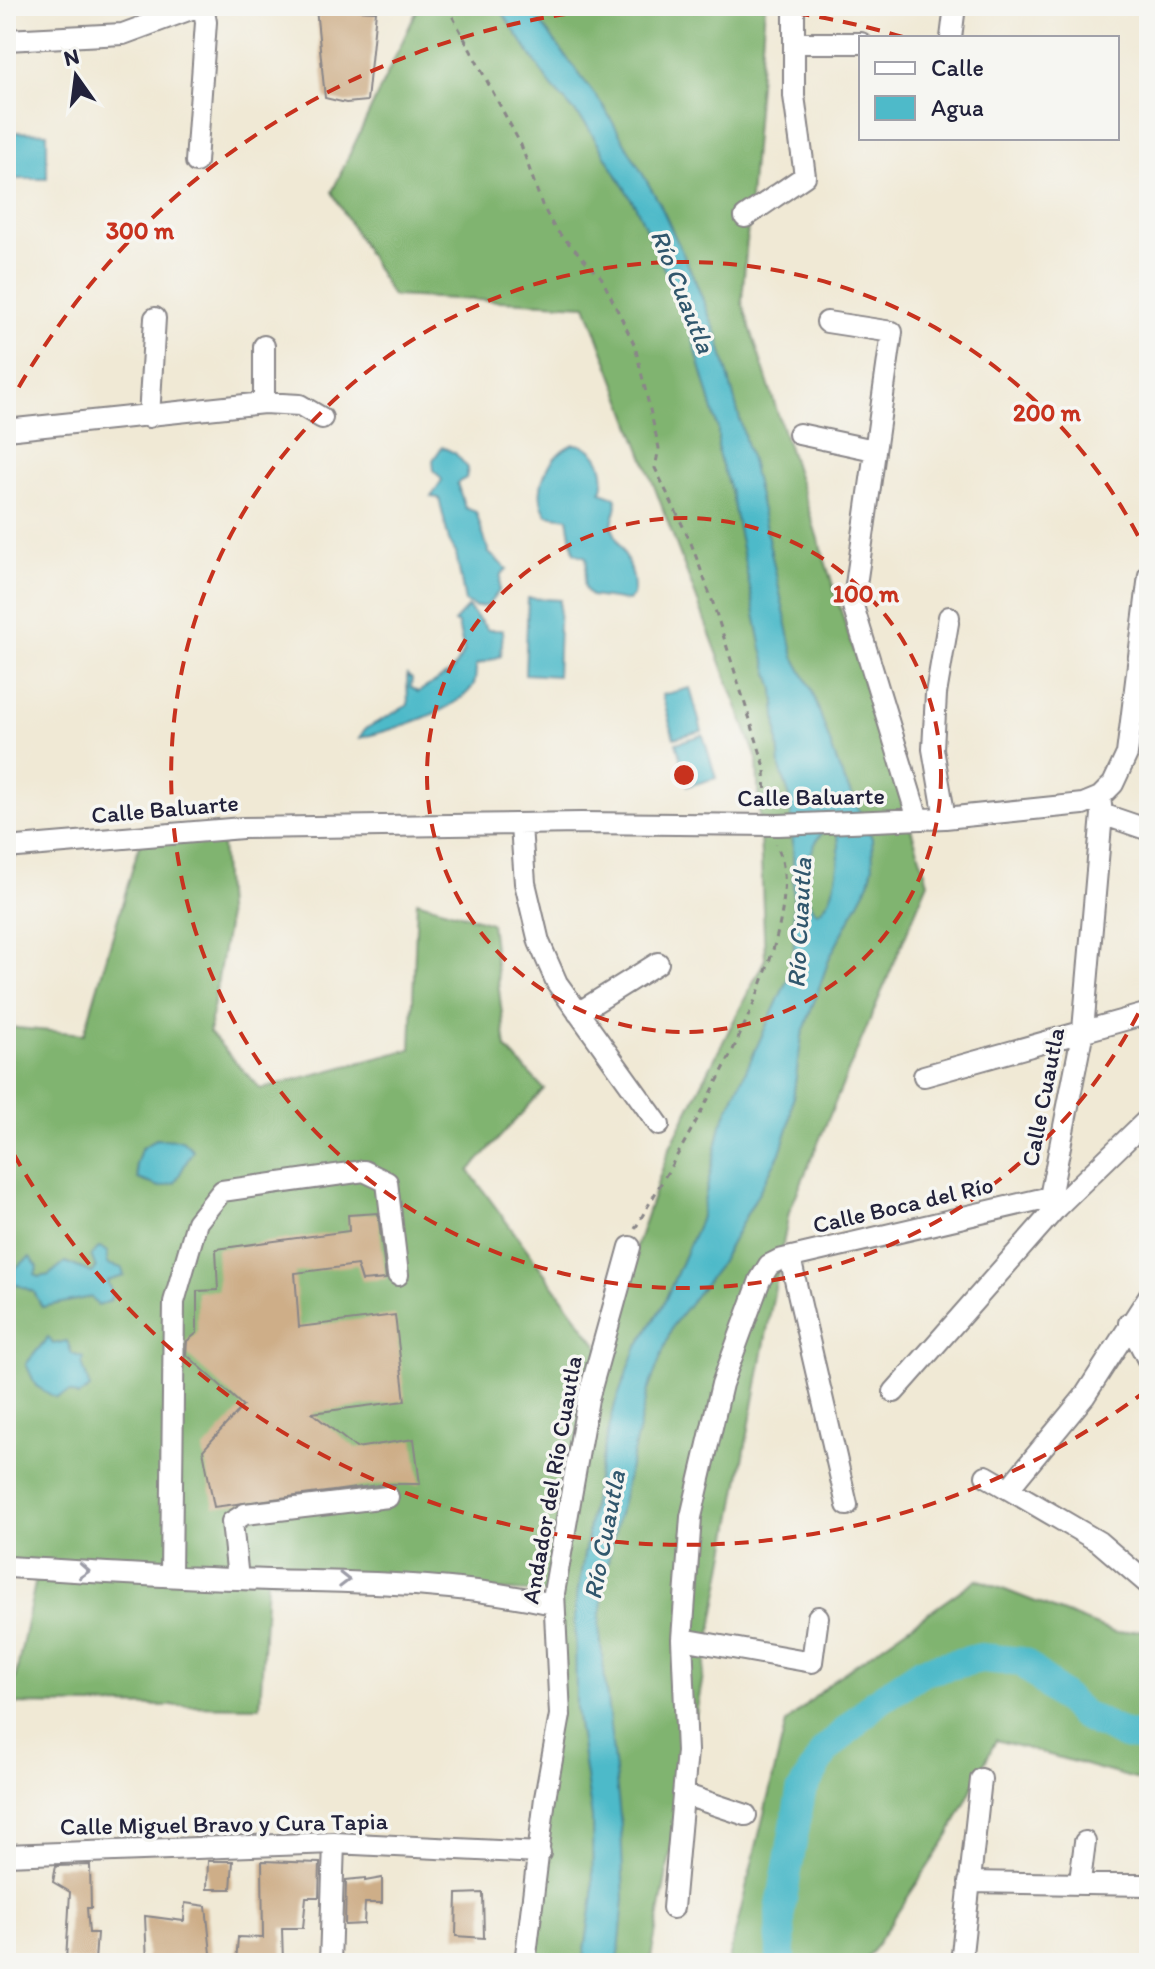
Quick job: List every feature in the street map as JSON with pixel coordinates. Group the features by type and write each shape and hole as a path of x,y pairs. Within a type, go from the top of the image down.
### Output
{"street":[{"path":"6,40 123,34 201,6 206,22 196,162"},
{"path":"745,217 805,176 794,96 794,6"},
{"path":"951,36 955,6"},
{"path":"795,43 859,43"},
{"path":"149,417 155,318"},
{"path":"827,322 892,332 853,606 918,819"},
{"path":"264,346 264,403"},
{"path":"6,430 264,403 300,405 322,418"},
{"path":"799,434 874,450"},
{"path":"1149,575 1127,754 1101,805 1149,830"},
{"path":"945,818 933,749 936,694 949,617"},
{"name":"Calle Baluarte","path":"6,848 242,828 772,825 945,818 1101,805"},
{"name":"Calle Cuautla","path":"1053,1202 1083,1030 1101,805"},
{"path":"521,826 525,883 539,942 557,983 659,1125"},
{"path":"578,1013 658,963"},
{"path":"924,1076 1149,1013"},
{"path":"894,1392 1053,1202 1149,1118"},
{"path":"171,1576 174,1302 197,1222 222,1191 364,1171 378,1175 387,1182 398,1275"},
{"name":"Calle Boca del Río","path":"682,1639 691,1517 722,1384 760,1280 769,1265 1053,1202"},
{"name":"Andador del Río Cuautla","path":"525,1963 560,1715 553,1604 588,1399 630,1247"},
{"path":"790,1258 847,1505"},
{"path":"1010,1487 1084,1397 1149,1296"},
{"path":"1129,1323 1149,1362"},
{"path":"986,1476 1010,1487 1099,1542 1148,1584"},
{"path":"238,1579 232,1522 245,1514 388,1497"},
{"path":"6,1567 238,1579 417,1583 486,1589 553,1604"},
{"path":"673,1908 687,1751 682,1639 812,1662 818,1617"},
{"path":"961,1963 981,1779"},
{"path":"683,1794 746,1815"},
{"path":"1080,1881 1085,1842"},
{"path":"330,1963 334,1843"},
{"name":"Calle Miguel Bravo y Cura Tapia","path":"6,1855 334,1843 540,1853"},
{"path":"969,1882 1080,1881 1149,1885"}],"path":[{"path":"447,6 521,145 542,205 555,229 601,277 635,346 659,448 655,468 701,571 765,767 772,825 781,854 783,893 778,934 739,1040 633,1231 630,1247"}],"green space":[{"path":"419,6 765,6 742,302 928,882 789,1212 650,1963 525,1963 554,1748 554,1593 267,1580 260,1707 10,1704 38,1569 6,1566 6,1027 84,1034 142,836 221,829 227,926 209,1032 260,1089 411,1049 417,901 491,923 506,1048 544,1089 469,1171 601,1350 669,1149 765,959 757,759 586,305 392,296 332,192"},
{"path":"977,1579 1115,1633 1149,1629 1149,1783 996,1740 949,1835 864,1963 728,1963 786,1723 835,1679"}],"water":[{"name":"Río Cuautla","path":"498,6 528,6 604,107 660,204 694,278 718,337 752,465 794,657 811,688 840,771 872,838 873,866 869,883 830,957 802,1036 789,1125 780,1153 718,1267 673,1325 647,1393 607,1566 599,1626 621,1826 624,1899 618,1963 583,1963 593,1896 592,1818 576,1709 575,1608 596,1484 615,1404 636,1349 663,1305 700,1220 721,1125 789,976 794,951 793,845 790,797 780,768 774,690 762,649 731,493 718,453 718,429 687,319 636,207 586,124 552,87","holes":["828,828 837,833 838,864 833,889 829,900 816,912 807,894 811,855 821,834"]},
{"path":"12,132 47,133 47,179 12,179"},
{"path":"574,444 590,449 600,461 603,476 601,492 615,497 617,506 613,529 633,578 633,596 628,601 591,596 584,582 586,557 574,553 568,518 547,515 542,506 541,485 550,464"},
{"path":"442,447 455,453 468,468 466,478 457,483 465,508 476,512 489,553 507,569 501,574 499,591 487,606 475,607 465,602 456,553 449,541 439,498 431,497 442,480 434,470 433,460"},
{"path":"528,598 560,600 557,676 525,674"},
{"path":"468,607 488,630 503,630 501,656 476,665 474,684 454,703 422,718 359,738 365,729 408,705 407,675 412,679 411,687 418,692 451,672 464,652 458,624 454,622"},
{"path":"690,688 702,731 674,738 662,695"},
{"path":"703,735 716,778 688,786 676,743"},
{"path":"156,1139 182,1140 193,1150 175,1183 160,1187 138,1179 136,1165 141,1149"},
{"path":"100,1247 107,1252 107,1264 122,1268 124,1276 107,1281 112,1294 110,1301 98,1306 91,1297 42,1307 34,1292 13,1283 15,1268 30,1257 38,1267 35,1274 39,1277 49,1275 65,1262 92,1273 96,1268 91,1255"},
{"path":"48,1337 53,1344 67,1341 72,1354 84,1358 82,1363 90,1388 78,1396 70,1392 56,1398 36,1386 26,1364"}],"building":[{"path":"316,8 376,11 367,101 346,103 325,98"},
{"path":"378,1213 386,1279 362,1281 357,1265 295,1273 299,1327 395,1315 405,1401 312,1413 356,1448 414,1439 420,1484 386,1484 214,1507 203,1450 243,1406 186,1354 187,1341 197,1333 197,1291 218,1290 216,1249 349,1231 348,1215"},
{"path":"208,1861 233,1861 231,1889 207,1889"},
{"path":"262,1861 320,1863 319,1897 306,1897 303,1928 282,1928 283,1963 236,1963 238,1937 263,1938"},
{"path":"90,1865 91,1908 87,1908 89,1933 97,1933 95,1961 66,1961 70,1892 53,1882 56,1866"},
{"path":"365,1878 365,1881 382,1878 382,1903 365,1903 364,1924 345,1925 346,1880"},
{"path":"483,1893 484,1938 456,1936 457,1894"},
{"path":"185,1903 206,1906 212,1963 147,1963 145,1916 184,1921"}],"waterway":[{"path":"781,1963 780,1911 801,1792 825,1751 875,1703 923,1671 981,1658 1023,1662 1083,1715 1125,1735 1149,1737"}]}
